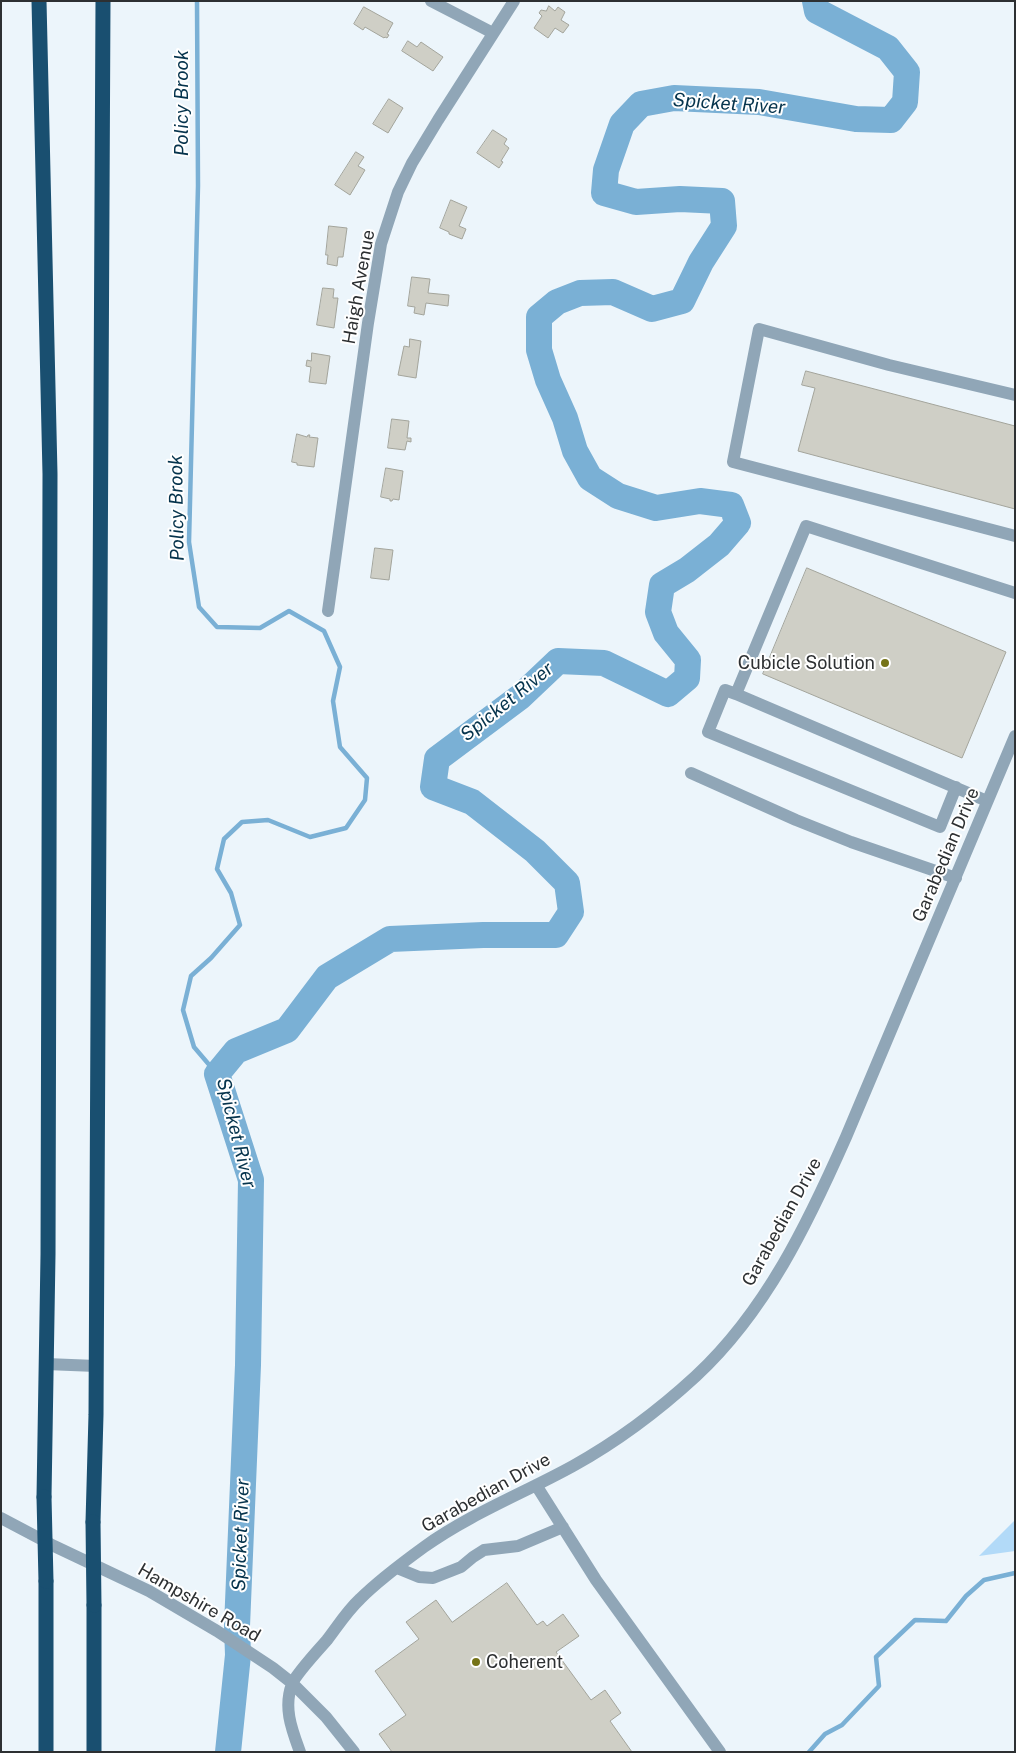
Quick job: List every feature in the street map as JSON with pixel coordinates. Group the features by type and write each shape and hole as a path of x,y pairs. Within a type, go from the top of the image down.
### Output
{"highway":[{"path":"39,1 50,474 50,983 44,1497 46,1752"},
{"path":"94,1752 93,1522 96,1366 103,1"}],"street":[{"path":"431,1 493,33"},
{"name":"Haigh Avenue","path":"328,611 368,323 381,244 398,192 412,163 514,1"},
{"path":"1015,395 889,365 759,329 733,462 1015,536"},
{"path":"736,694 806,526 1015,593"},
{"path":"956,787 940,827 708,732 725,690 956,787 987,801"},
{"name":"Garabedian Drive","path":"292,1683 359,1600 397,1568 453,1528 572,1466 616,1440 669,1399 707,1365 740,1328 769,1287 818,1198 1015,736"},
{"path":"690,774 851,842 956,878"},
{"path":"46,1364 96,1366"},
{"path":"536,1484 596,1580 720,1752"},
{"name":"Hampshire Road","path":"1,1518 54,1546 149,1591 224,1635 292,1683 326,1717 354,1752"},
{"path":"397,1568 419,1576 433,1578 461,1567 484,1550 518,1546 563,1527"},
{"path":"292,1683 287,1710 300,1752"}],"shaded area":[{"path":"1015,1520 1015,1551 979,1556"}],"building":[{"path":"549,6 555,11 558,7 565,12 561,20 569,25 563,33 555,28 548,38 534,28 542,16 539,13 541,10 546,11"},
{"path":"364,7 393,23 387,38 365,27 363,30 354,24"},
{"path":"408,41 417,47 421,42 443,57 433,71 402,51"},
{"path":"389,99 403,108 388,133 373,124"},
{"path":"493,130 507,139 504,144 509,148 499,168 477,153"},
{"path":"356,152 364,157 358,166 365,170 350,195 335,185"},
{"path":"451,200 467,207 459,226 466,229 462,239 440,228"},
{"path":"329,226 347,228 343,257 338,257 337,266 327,264"},
{"path":"412,277 430,279 428,293 449,295 448,306 426,303 424,315 414,313 415,307 408,306"},
{"path":"323,288 334,289 333,298 338,298 334,328 317,325"},
{"path":"410,339 421,341 416,378 398,375 404,346 409,347"},
{"path":"312,353 330,356 326,384 309,382 311,367 306,366 307,360 311,361"},
{"path":"806,371 1015,426 1015,509 798,451 815,388 802,385"},
{"path":"392,419 409,421 407,438 411,438 411,442 407,441 405,450 388,448"},
{"path":"297,434 318,438 314,467 297,465 297,463 292,462"},
{"path":"386,468 403,471 399,500 393,499 390,501 390,499 381,497"},
{"path":"375,548 393,550 389,580 371,578"},
{"name":"Cubicle Solution","path":"807,568 1006,652 962,758 763,674"},
{"name":"Coherent","path":"507,1583 537,1625 543,1621 547,1626 563,1614 579,1636 556,1652 591,1700 605,1690 621,1713 610,1721 632,1752 392,1752 379,1734 406,1715 375,1671 419,1639 406,1622 436,1600 452,1622"}],"waterway":[{"name":"Policy Brook","path":"197,1 198,186 189,542 199,607 217,627 260,628 289,611 324,631 340,667 333,701 340,747 367,778 365,800 346,828 310,837 268,820 242,822 224,839 217,869 231,893 240,925 211,958 191,976 183,1010 194,1047 217,1074"},
{"name":"Spicket River","path":"228,1752 238,1655 237,1626 248,1365 251,1180 217,1074 236,1051 287,1030 327,977 390,939 483,935 556,935 571,912 567,883 535,851 472,802 433,787 437,759 520,697 558,661 604,663 668,694 687,678 688,660 666,633 658,612 662,585 687,570 719,545 738,523 731,505 700,501 656,508 618,496 590,478 575,451 565,418 548,380 539,350 539,317 557,302 580,293 613,292 652,309 682,301 701,262 724,226 722,201 680,199 636,202 604,193 606,170 622,124 641,104 674,98 759,102 856,119 891,120 905,102 907,72 888,48 817,11 815,1"},
{"path":"809,1752 825,1734 842,1725 879,1686 876,1657 915,1620 946,1621 966,1596 984,1580 1015,1573"}],"place":[{"name":"Cubicle Solution","path":"885,663"},
{"name":"Coherent","path":"476,1662"}]}
